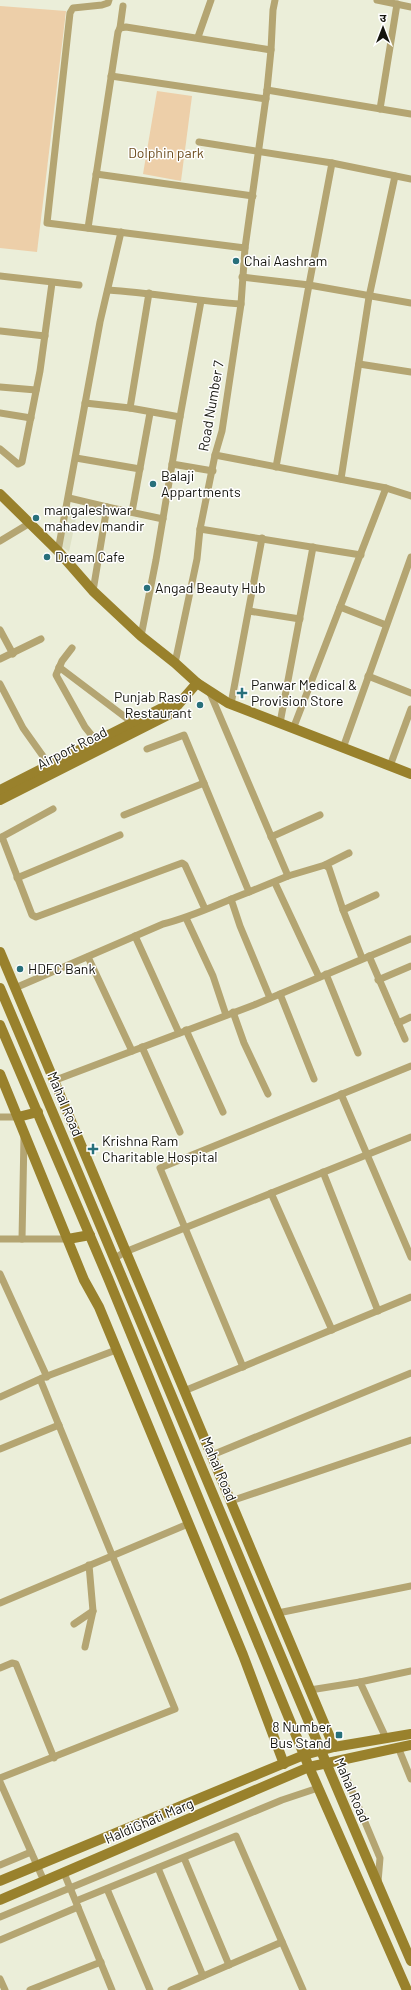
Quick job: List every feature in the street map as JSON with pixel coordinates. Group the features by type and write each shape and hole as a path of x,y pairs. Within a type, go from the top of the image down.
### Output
{"street":[{"path":"109,0 102,5 73,8 70,13 47,223 245,248"},
{"path":"198,37 210,0"},
{"name":"Road Number 7","path":"175,662 197,560 200,529 215,456 222,431 241,304 245,248 272,50 273,10 275,0"},
{"path":"378,0 411,7"},
{"path":"380,109 397,4"},
{"path":"88,228 123,6"},
{"path":"120,28 126,27 198,37 272,50"},
{"path":"111,76 266,99"},
{"path":"267,90 411,114"},
{"path":"199,142 332,163 411,179"},
{"path":"276,467 332,163"},
{"path":"96,174 253,196"},
{"path":"341,479 369,297 396,176"},
{"path":"58,551 69,498 100,322 121,232"},
{"path":"0,276 79,285"},
{"path":"242,277 309,285 369,297 411,303"},
{"path":"0,449 18,464 22,462 46,336 52,283"},
{"path":"108,290 149,293 201,301 241,304"},
{"path":"130,408 149,293"},
{"path":"141,636 201,301"},
{"path":"0,331 46,336"},
{"path":"359,364 411,372"},
{"path":"0,387 36,390"},
{"path":"85,403 130,408 150,413 180,417"},
{"path":"132,512 150,413"},
{"path":"0,414 31,418"},
{"path":"215,456 386,488 411,496"},
{"path":"76,458 140,469"},
{"path":"172,464 213,471"},
{"path":"294,729 386,488"},
{"path":"0,494 58,551 93,592 141,636 175,662 196,683 210,693 231,704 280,724 411,774"},
{"path":"69,498 163,519"},
{"path":"93,592 107,507"},
{"path":"0,541 30,523"},
{"path":"200,529 313,546 360,555"},
{"path":"231,704 262,538"},
{"path":"280,724 313,546"},
{"path":"343,748 411,557"},
{"path":"340,607 386,625"},
{"path":"248,611 300,619"},
{"path":"0,630 13,654"},
{"path":"0,660 41,639"},
{"path":"72,648 59,667 56,675 85,727 98,742"},
{"path":"59,667 133,723"},
{"path":"368,676 411,692"},
{"path":"184,700 196,683"},
{"path":"0,684 24,728 50,766"},
{"path":"210,693 288,876"},
{"name":"Airport Road","path":"1,788 50,766 133,723 184,700"},
{"name":"Airport Road","path":"0,800 170,714 184,700"},
{"path":"390,766 411,710"},
{"path":"147,749 184,735 249,892"},
{"path":"124,815 204,783"},
{"path":"53,809 1,837 16,878 32,915 40,917 182,863 185,865 205,909"},
{"path":"271,837 320,815"},
{"path":"16,878 120,835"},
{"path":"15,988 163,924 186,918 205,909 275,883 288,876 325,865 349,853"},
{"path":"325,865 329,868 343,910 365,957 378,980 405,1039"},
{"path":"275,883 319,977"},
{"path":"343,910 376,895"},
{"path":"232,899 240,926 270,998"},
{"path":"186,918 229,1014 268,1094"},
{"path":"136,936 179,1033"},
{"path":"53,1081 270,998 410,939"},
{"path":"0,952 334,1747"},
{"path":"88,957 132,1051"},
{"path":"378,980 411,966"},
{"path":"326,974 358,1053"},
{"name":"Mahal Road","path":"0,988 115,1258 325,1763 411,1961"},
{"path":"280,994 314,1079"},
{"path":"398,1022 411,1017"},
{"name":"Mahal Road","path":"0,1026 90,1235 304,1756 407,1990"},
{"path":"186,1030 223,1112"},
{"path":"142,1047 180,1132"},
{"path":"243,1367 160,1168 411,1066"},
{"path":"0,1074 84,1280 99,1307 243,1655 284,1764"},
{"path":"341,1094 411,1257"},
{"path":"0,1118 18,1117 38,1112"},
{"path":"22,1239 24,1132"},
{"path":"115,1258 125,1252 411,1137"},
{"path":"323,1172 378,1310"},
{"path":"271,1193 332,1330"},
{"path":"0,1239 68,1239 90,1235"},
{"path":"0,1274 43,1378 59,1424 175,1709 54,1758 0,1778"},
{"path":"184,1391 411,1297"},
{"path":"0,1397 43,1378 116,1350"},
{"path":"212,1455 411,1373"},
{"path":"0,1449 59,1424"},
{"path":"231,1501 411,1440"},
{"path":"0,1602 188,1524"},
{"path":"84,1647 93,1611 89,1565"},
{"path":"278,1613 411,1586"},
{"path":"74,1624 93,1611"},
{"path":"0,1668 12,1663 16,1664 54,1758"},
{"path":"310,1690 360,1682 411,1671"},
{"path":"360,1682 386,1738"},
{"name":"HaldiGhati Marg","path":"0,1881 304,1756 334,1747 411,1734"},
{"name":"HaldiGhati Marg","path":"0,1900 309,1767 411,1745"},
{"path":"398,1747 411,1779"},
{"path":"339,1760 380,1858 378,1884"},
{"path":"0,1782 44,1881"},
{"path":"0,1917 282,1800 318,1788"},
{"path":"0,1940 107,1889 236,1836 303,1990"},
{"path":"0,1866 31,1852"},
{"path":"184,1858 229,1965"},
{"path":"158,1868 203,1976"},
{"path":"64,1873 112,1990"},
{"path":"107,1889 150,1990"},
{"path":"171,1990 282,1942"},
{"path":"30,1990 101,1962"},
{"path":"0,1979 4,1990"}],"shaded area":[{"path":"68,506 78,509 69,552 60,545"}],"green space":[{"path":"0,6 66,11 37,252 0,248"},
{"name":"Dolphin park","path":"157,91 192,96 181,181 143,174"}],"place":[{"name":"Chai Aashram","path":"236,261"},
{"name":"Balaji Appartments","path":"153,484"},
{"name":"mangaleshwar mahadev mandir","path":"36,518"},
{"name":"Dream Cafe","path":"47,557"},
{"name":"Angad Beauty Hub","path":"147,588"},
{"name":"Panwar Medical & Provision Store","path":"242,693"},
{"name":"Punjab Rasoi Restaurant","path":"200,705"},
{"name":"HDFC Bank","path":"20,969"},
{"name":"Krishna Ram Charitable Hospital","path":"93,1149"},
{"name":"8 Number Bus Stand","path":"339,1735"}]}
